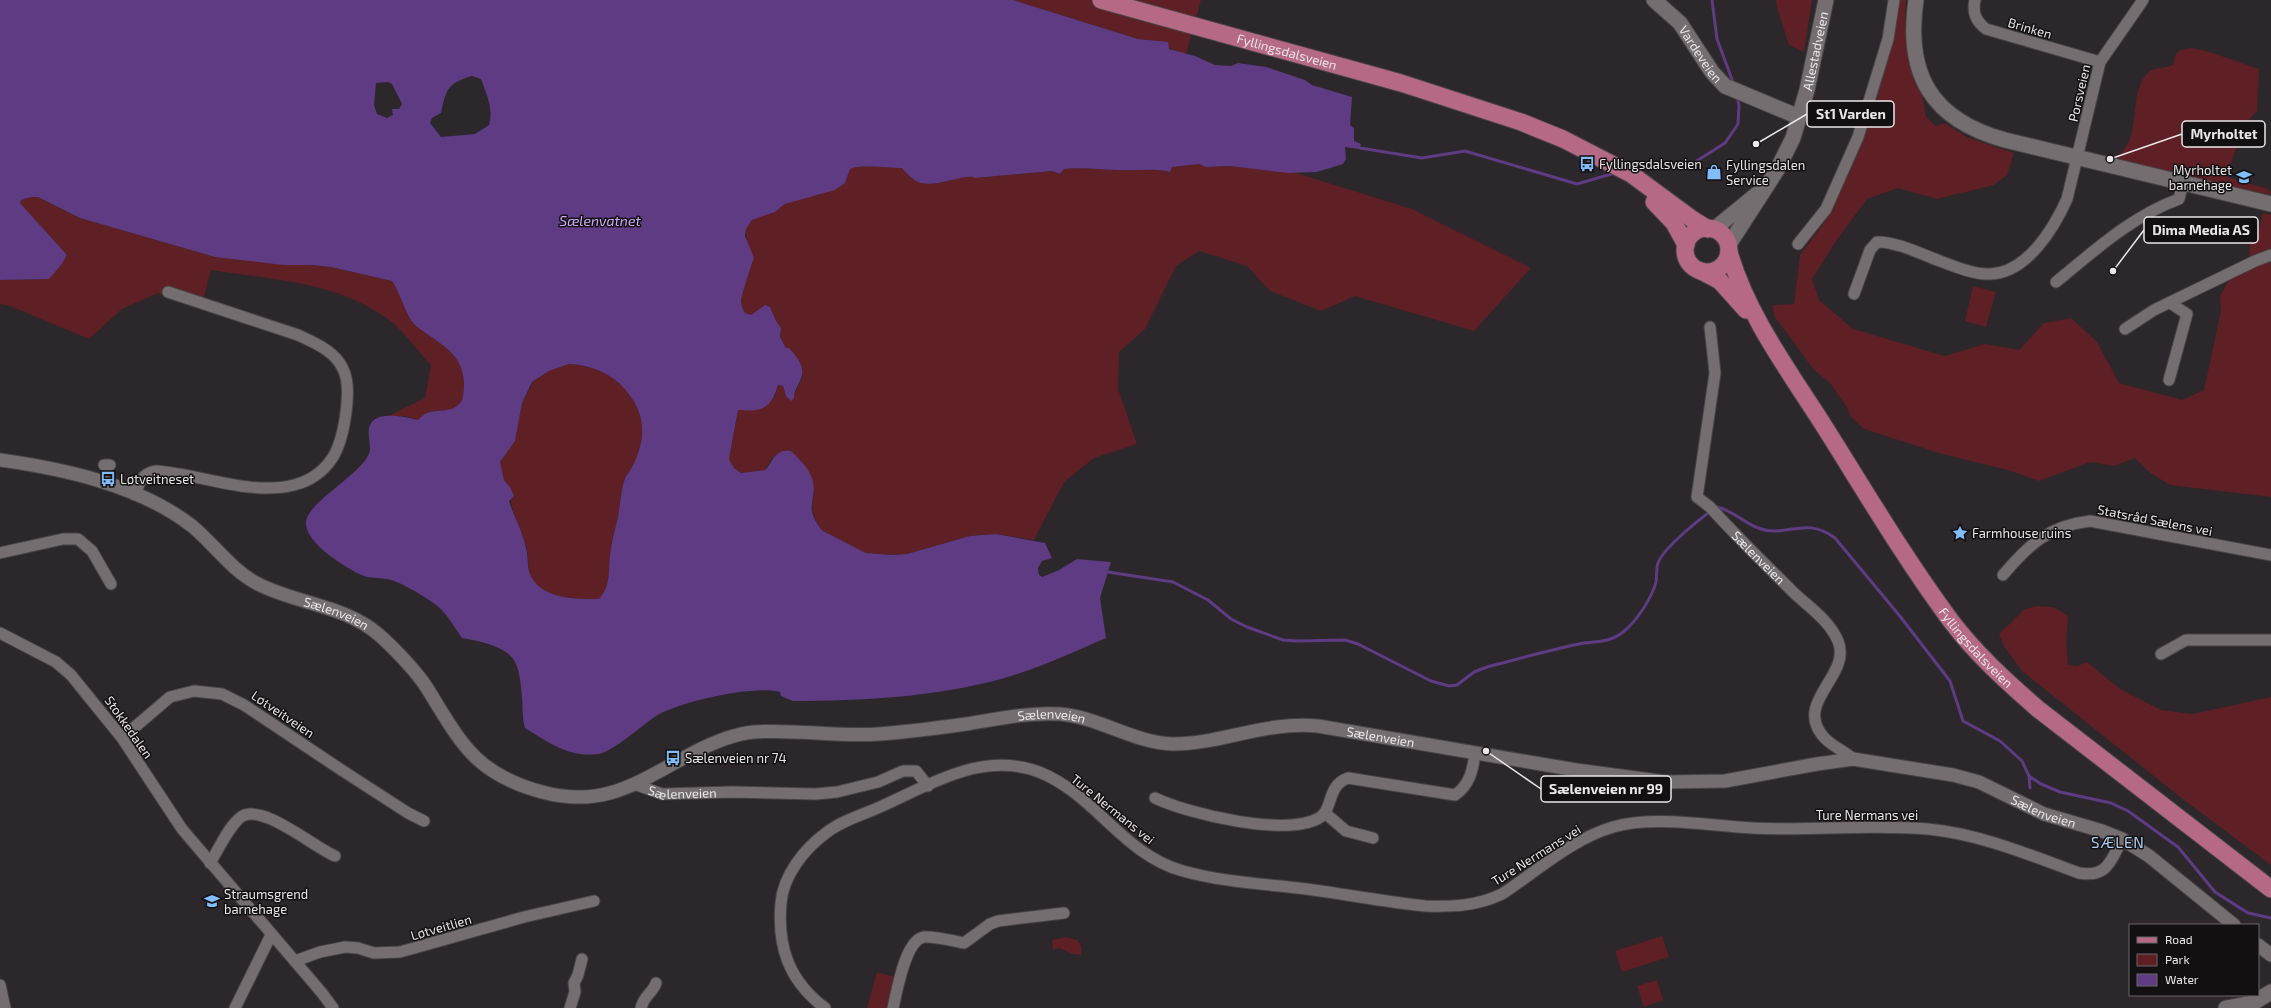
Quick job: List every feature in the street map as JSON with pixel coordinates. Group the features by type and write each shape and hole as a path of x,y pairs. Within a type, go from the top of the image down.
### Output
{"main road":[{"name":"Fyllingsdalsveien","path":"1101,0 1448,97 1542,130 1605,160 1646,184 1692,219 1711,229"},
{"name":"Vardeveien","path":"1654,0 1680,23 1712,72 1725,86 1799,117"},
{"name":"Allestadveien","path":"1728,249 1787,152 1799,117 1826,0"},
{"path":"1916,0 1913,37 1915,55 1923,78 1939,104 1953,118 1983,134 2271,204"},
{"name":"Fyllingsdalsveien","path":"1605,160 1666,214 1686,245"},
{"name":"Allestadveien","path":"1711,229 1764,189"},
{"path":"1711,229 1722,235 1728,249 1725,263 1720,268 1708,272 1701,271 1695,269 1687,258 1686,245 1693,234 1711,229"},
{"name":"Fyllingsdalsveien","path":"1728,249 1738,281 1764,330 1931,592 1952,622 2006,680 2038,708 2271,888"},
{"name":"Fyllingsdalsveien","path":"1701,271 1720,281 1764,330"},
{"path":"2226,1008 2253,1003 2271,992"}],"street":[{"path":"1798,244 1826,209 1858,137 1888,39 1894,0"},
{"name":"Brinken","path":"1974,0 1973,11 1976,18 1986,29 2100,62"},
{"name":"Porsveien","path":"1854,294 1870,250 1877,242 1924,253 1982,274 2000,272 2013,266 2039,247 2058,219 2067,198 2078,158 2100,62 2143,0"},
{"path":"2056,282 2137,220 2155,209 2179,199 2183,183"},
{"path":"2125,329 2154,310 2255,261 2271,255"},
{"path":"135,495 143,477 149,472 156,471 256,488 295,485 314,477 320,473 335,453 349,399 347,377 343,368 325,349 316,343 298,335 168,292"},
{"path":"2169,380 2187,314 2170,303"},
{"name":"Sælenveien","path":"1710,327 1715,373 1697,497 1712,510 1785,584 1818,613 1834,632 1840,647 1841,658 1818,698 1814,718 1822,735 1853,759"},
{"name":"Sælenveien","path":"0,460 48,467 84,476 135,495 175,515 192,527 240,572 258,584 353,617 377,633 425,684 442,716 460,741 485,767 522,786 542,792 576,798 596,797 616,792 708,745 740,734 791,732 878,734 1047,714 1082,718 1147,740 1170,744 1189,743 1260,728 1304,724 1358,731 1475,753 1634,779 1682,783 1725,781 1853,759 1967,778 2006,794 2044,814 2102,830 2122,839 2149,856 2233,924"},
{"name":"Statsråd Sælens vei","path":"2003,575 2021,553 2034,541 2055,530 2075,523 2090,521 2271,555"},
{"path":"0,553 63,539 78,539 92,551 111,584"},
{"name":"Stokkedalen","path":"0,633 56,662 71,674 122,738 172,817 271,935 295,961 332,1008"},
{"path":"2161,654 2186,640 2271,640"},
{"name":"Løtveitveien","path":"122,738 170,697 194,691 222,694 244,705 338,768 408,813 424,821"},
{"path":"1155,798 1172,806 1250,823 1299,825 1311,822 1325,813 1332,792 1342,781 1348,778 1455,795 1465,786 1470,776 1475,753"},
{"name":"Ture Nermans vei","path":"825,1008 802,988 790,968 782,943 779,924 782,896 792,870 809,849 827,832 928,786 970,769 995,766 1016,767 1038,772 1057,781 1077,795 1127,841 1145,854 1169,866 1207,876 1425,906 1459,906 1490,900 1502,894 1573,846 1607,830 1630,824 1666,823 1781,829 1874,828 1930,830 2001,845 2079,873 2090,875 2097,874 2109,864 2122,839"},
{"name":"Sælenveien","path":"634,784 662,794 732,792 794,795 837,792 878,782 903,771 916,771 928,786"},
{"path":"210,863 236,822 242,817 251,813 262,816 301,835 323,851 335,856"},
{"path":"1325,813 1346,831 1373,838"},
{"name":"Løtveitlien","path":"295,961 320,952 345,947 358,948 374,953 400,952 524,917 594,901"},
{"path":"893,1008 908,954 912,944 918,939 929,937 964,943 990,924 998,921 1064,913"},
{"path":"235,1008 271,935"},
{"path":"2259,946 2271,955"},
{"path":"570,1008 575,992 574,983 578,975 582,959"},
{"path":"641,1008 645,996 654,989 656,983"},
{"path":"0,985 5,1008"}],"green space":[{"path":"1013,0 1201,0 1186,54 1144,39 1138,39"},
{"path":"1776,0 1812,0 1804,52 1789,45"},
{"path":"1899,0 1906,0 1905,31 1908,54 1923,100 1925,114 1928,119 1936,126 1944,123 1969,138 2014,153 2007,175 1994,185 1937,199 1898,188 1867,199 1836,241 1812,279 1819,300 1853,329 1945,356 1985,344 2019,350 2044,323 2071,318 2097,342 2119,383 2182,400 2204,390 2221,311 2220,296 2229,280 2248,269 2250,244 2258,234 2263,213 2271,215 2271,497 2170,485 2149,472 2135,458 2114,466 2090,462 2039,481 2008,470 1942,454 1864,429 1851,417 1846,406 1830,383 1813,369 1774,316 1773,305 1794,304 1800,255 1821,227 1835,204 1865,136 1897,26"},
{"path":"2192,48 2259,69 2257,111 2246,123 2227,177 2268,189 2271,192 2269,197 2117,160 2131,136 2136,102 2140,84 2144,77 2150,71 2174,64 2175,56 2178,52 2184,49"},
{"path":"1199,164 1206,167 1230,166 1296,173 1412,209 1531,268 1474,331 1355,296 1321,311 1270,291 1247,266 1199,251 1176,266 1145,329 1119,352 1118,389 1137,444 1094,458 1064,482 1034,540 996,534 970,536 907,554 893,555 866,553 823,531 814,517 812,502 814,491 783,452 772,458 765,470 741,473 734,468 729,459 738,410 775,397 778,385 783,386 786,396 791,401 803,376 789,348 786,348 780,337 781,328 770,307 765,305 751,315 745,313 742,306 741,301 743,293 754,258 748,248 746,229 755,217 775,212 785,204 806,196 816,196 845,183 850,169 860,167 902,168 914,178 925,182 936,183 970,176 975,178 1052,171 1060,174 1064,169 1071,168 1152,170 1170,172 1172,167"},
{"path":"31,197 38,197 80,218 215,257 331,267 392,281 407,312 416,326 449,350 460,366 463,375 464,387 462,400 452,409 427,413 418,420 405,416 388,416 425,398 431,365 394,324 374,310 353,299 330,291 283,280 211,270 201,308 158,293 122,309 89,339 10,306 0,304 0,280 49,279 67,255 20,203 21,200"},
{"path":"1973,286 1996,292 1986,327 1965,321"},
{"path":"569,364 590,367 603,372 615,380 629,394 635,404 642,423 641,443 638,454 625,478 611,546 606,589 600,599 571,598 551,594 536,584 531,576 526,545 515,517 511,503 510,487 504,480 500,462 515,441 522,403 533,382 549,371"},
{"path":"2037,606 2053,607 2068,616 2066,643 2068,665 2077,666 2087,662 2120,689 2161,710 2193,714 2271,697 2271,865 2180,797 2022,671 2004,646 1999,634 2025,609"},
{"path":"1662,936 1669,957 1622,972 1615,951"},
{"path":"1066,937 1077,940 1081,946 1081,955 1072,954 1060,948 1053,950 1052,940"},
{"path":"877,972 895,977 887,1008 867,1008"},
{"path":"1657,980 1663,1000 1644,1007 1637,986"}],"water":[{"name":"Sælenvatnet","path":"0,0 1013,0 1138,39 1168,42 1169,49 1195,56 1215,65 1231,66 1238,63 1266,67 1305,80 1312,85 1352,97 1350,125 1354,128 1354,141 1361,144 1359,149 1345,147 1346,159 1343,164 1317,172 1288,173 1230,166 1206,167 1199,164 1172,167 1170,172 1152,170 1071,168 1064,169 1060,174 1052,171 975,178 966,177 925,184 918,182 907,174 902,168 860,167 850,169 845,183 835,190 785,204 775,212 752,220 746,229 745,236 754,258 741,298 742,307 745,313 751,315 765,305 770,307 781,328 780,337 786,348 789,348 799,360 802,373 794,398 791,401 786,396 783,386 778,385 769,404 759,409 738,410 729,459 734,468 741,473 765,470 777,454 785,451 791,451 806,467 812,478 814,492 812,509 816,522 823,531 866,553 893,555 907,554 970,536 996,534 1045,543 1052,558 1042,561 1038,568 1039,575 1042,577 1059,570 1077,559 1111,562 1100,598 1106,638 1054,660 1001,679 924,694 872,699 793,701 781,696 780,692 768,690 735,693 698,700 681,705 656,716 611,749 598,754 578,754 559,748 525,728 521,685 518,672 516,664 507,653 492,645 462,638 440,608 410,588 394,581 364,576 348,568 319,547 312,539 308,531 306,523 309,514 316,505 360,467 367,458 370,449 369,427 373,420 378,417 392,416 407,417 418,420 427,413 452,409 461,402 463,398 463,375 460,366 449,350 412,322 392,281 331,267 283,265 215,257 80,218 38,197 31,197 21,200 20,203 67,255 49,279 0,280","holes":["472,76 481,79 490,107 491,113 489,125 475,134 441,137 430,123 432,118 441,113 449,88 453,84","388,82 392,84 402,104 399,109 392,109 393,115 387,118 377,114 374,105 376,83","569,364 590,367 603,372 621,385 629,394 635,404 642,423 641,443 638,454 625,478 622,487 618,517 611,546 606,589 599,599 562,597 545,591 532,578 529,571 525,542 509,501 514,496 510,487 504,480 500,462 515,441 522,403 532,382 549,371"]}],"waterway":[{"path":"1712,0 1717,39 1734,85"},
{"path":"1635,169 1692,164 1725,143 1738,124 1739,106 1737,96"},
{"path":"1360,148 1422,158 1465,151 1577,184 1615,173"},
{"path":"1108,572 1173,582 1208,600 1231,619 1247,627 1283,640 1345,640 1358,644 1431,681 1449,686 1457,685 1474,672 1487,667 1568,646 1608,640 1618,636 1628,628 1647,602 1656,582 1657,565 1667,549 1703,517 1717,507 1728,511 1753,526 1768,531 1814,528 1824,531 1835,538 1899,615 1950,681 1963,721 2000,741 2022,761 2029,776 2041,784 2060,792 2111,803 2128,811 2178,847 2215,892 2248,913 2271,918"},
{"path":"2029,776 2030,788"}],"place":[{"name":"St1 Varden","path":"1756,144"},
{"name":"Myrholtet","path":"2110,159"},
{"name":"Fyllingsdalsveien","path":"1587,164"},
{"name":"Fyllingsdalen Service","path":"1714,172"},
{"name":"Myrholtet barnehage","path":"2244,177"},
{"name":"Dima Media AS","path":"2113,271"},
{"name":"Løtveitneset","path":"108,479"},
{"name":"Farmhouse ruins","path":"1960,533"},
{"name":"Sælenveien nr 99","path":"1486,751"},
{"name":"Sælenveien nr 74","path":"673,758"},
{"name":"Straumsgrend barnehage","path":"212,901"}],"district":[{"name":"SÆLEN","path":"2118,842"}]}
